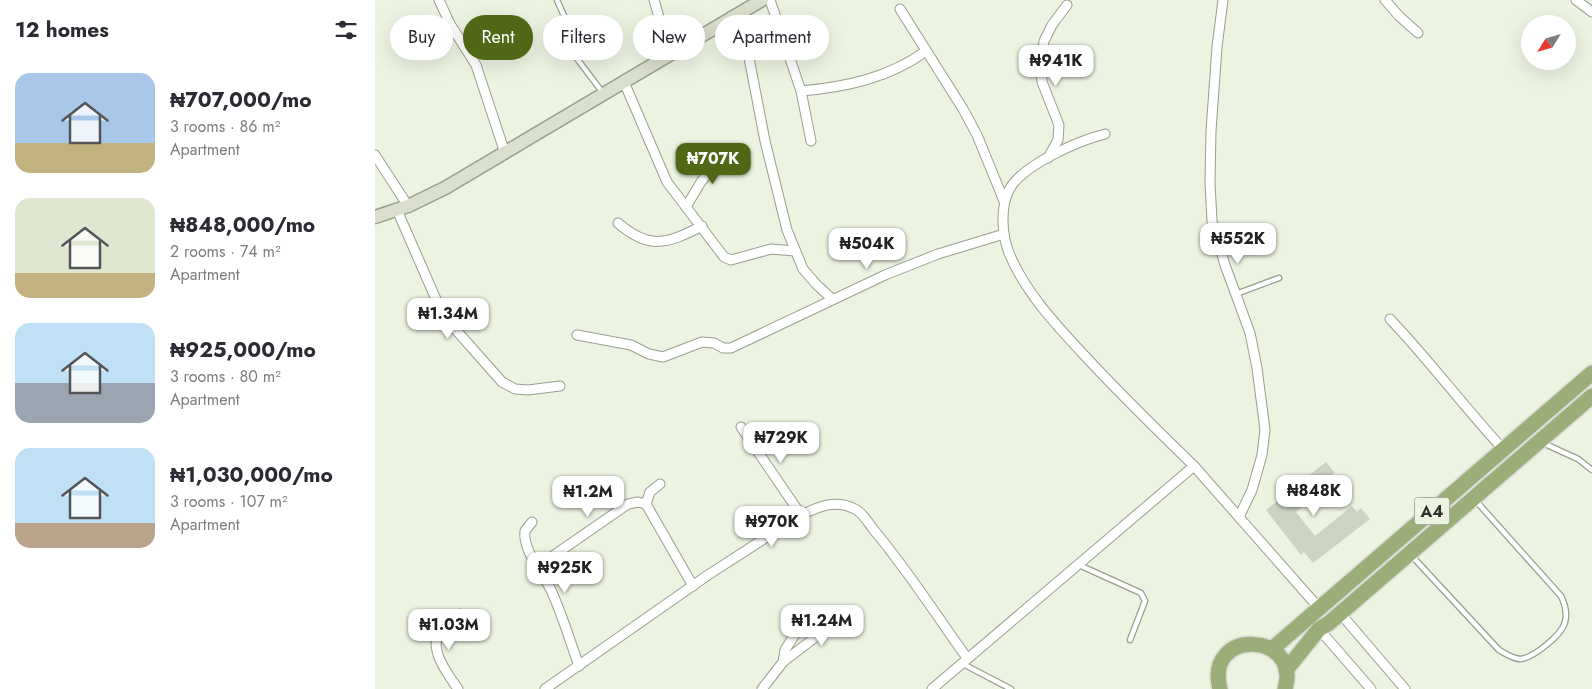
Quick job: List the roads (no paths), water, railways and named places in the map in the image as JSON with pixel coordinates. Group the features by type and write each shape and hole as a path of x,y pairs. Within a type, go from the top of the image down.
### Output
{"highway":[{"name":"A4","path":"1287,682 1281,658 1271,649 1592,373"},
{"name":"A4","path":"1287,682 1319,629 1329,623 1592,396"},
{"path":"1217,686 1219,668 1225,656 1235,648 1247,644 1260,644 1271,649"}],"main road":[{"path":"705,34 762,0"},
{"path":"375,217 403,208 445,188 661,60"}],"street":[{"path":"439,0 476,65 505,153"},
{"path":"654,0 658,15"},
{"path":"770,0 801,90 811,141"},
{"path":"1223,0 1217,47 1211,132 1210,183 1212,221 1250,333 1257,368 1265,430 1262,455 1253,490 1239,517"},
{"path":"1385,0 1417,33"},
{"path":"1576,0 1592,12"},
{"path":"1048,158 1057,140 1059,125 1042,82 1041,69 1044,41 1052,24 1067,5"},
{"path":"900,9 963,109 977,135 1005,201 1004,234 1009,252 1030,290 1066,336 1116,390 1194,466 1319,608"},
{"path":"801,90 830,88 877,77 913,60 926,51"},
{"path":"749,60 787,230 803,269 832,299"},
{"path":"624,82 667,182 723,257 731,260 771,249 795,252"},
{"path":"1005,201 1015,181 1024,172 1087,139 1105,134"},
{"path":"687,207 701,182 724,153"},
{"path":"375,155 403,208 442,313 448,322 491,371 503,382 515,389 541,390 560,386"},
{"path":"618,223 639,238 653,242 678,238 701,226"},
{"path":"577,335 631,345 649,354 663,357 702,342 714,343 723,348 731,348 885,275 938,254 1004,234"},
{"path":"1390,320 1415,345 1503,449"},
{"path":"741,427 801,515"},
{"path":"932,689 1194,466"},
{"path":"646,504 650,492 660,484"},
{"path":"537,567 628,504 638,502 646,504 693,586"},
{"path":"545,689 630,628 801,515 832,503 858,510 881,538 964,661"},
{"path":"532,522 525,531 525,535 537,567 551,590 579,666"},
{"path":"762,689 783,662 847,613"},
{"path":"1340,613 1405,689"},
{"path":"458,689 442,664 435,644 441,632 460,614"},
{"path":"1319,629 1371,689"},
{"path":"783,662 785,650 797,631"}],"lane":[{"path":"557,0 568,25 575,56 603,94"},
{"path":"1236,294 1279,278"},
{"path":"1539,441 1577,459 1592,470"},
{"path":"1410,553 1499,650 1511,657 1521,659 1530,656 1559,634 1565,623 1565,609 1561,596 1474,498"},
{"path":"1078,564 1141,592 1145,601 1130,640"},
{"path":"964,661 1011,689"}]}
